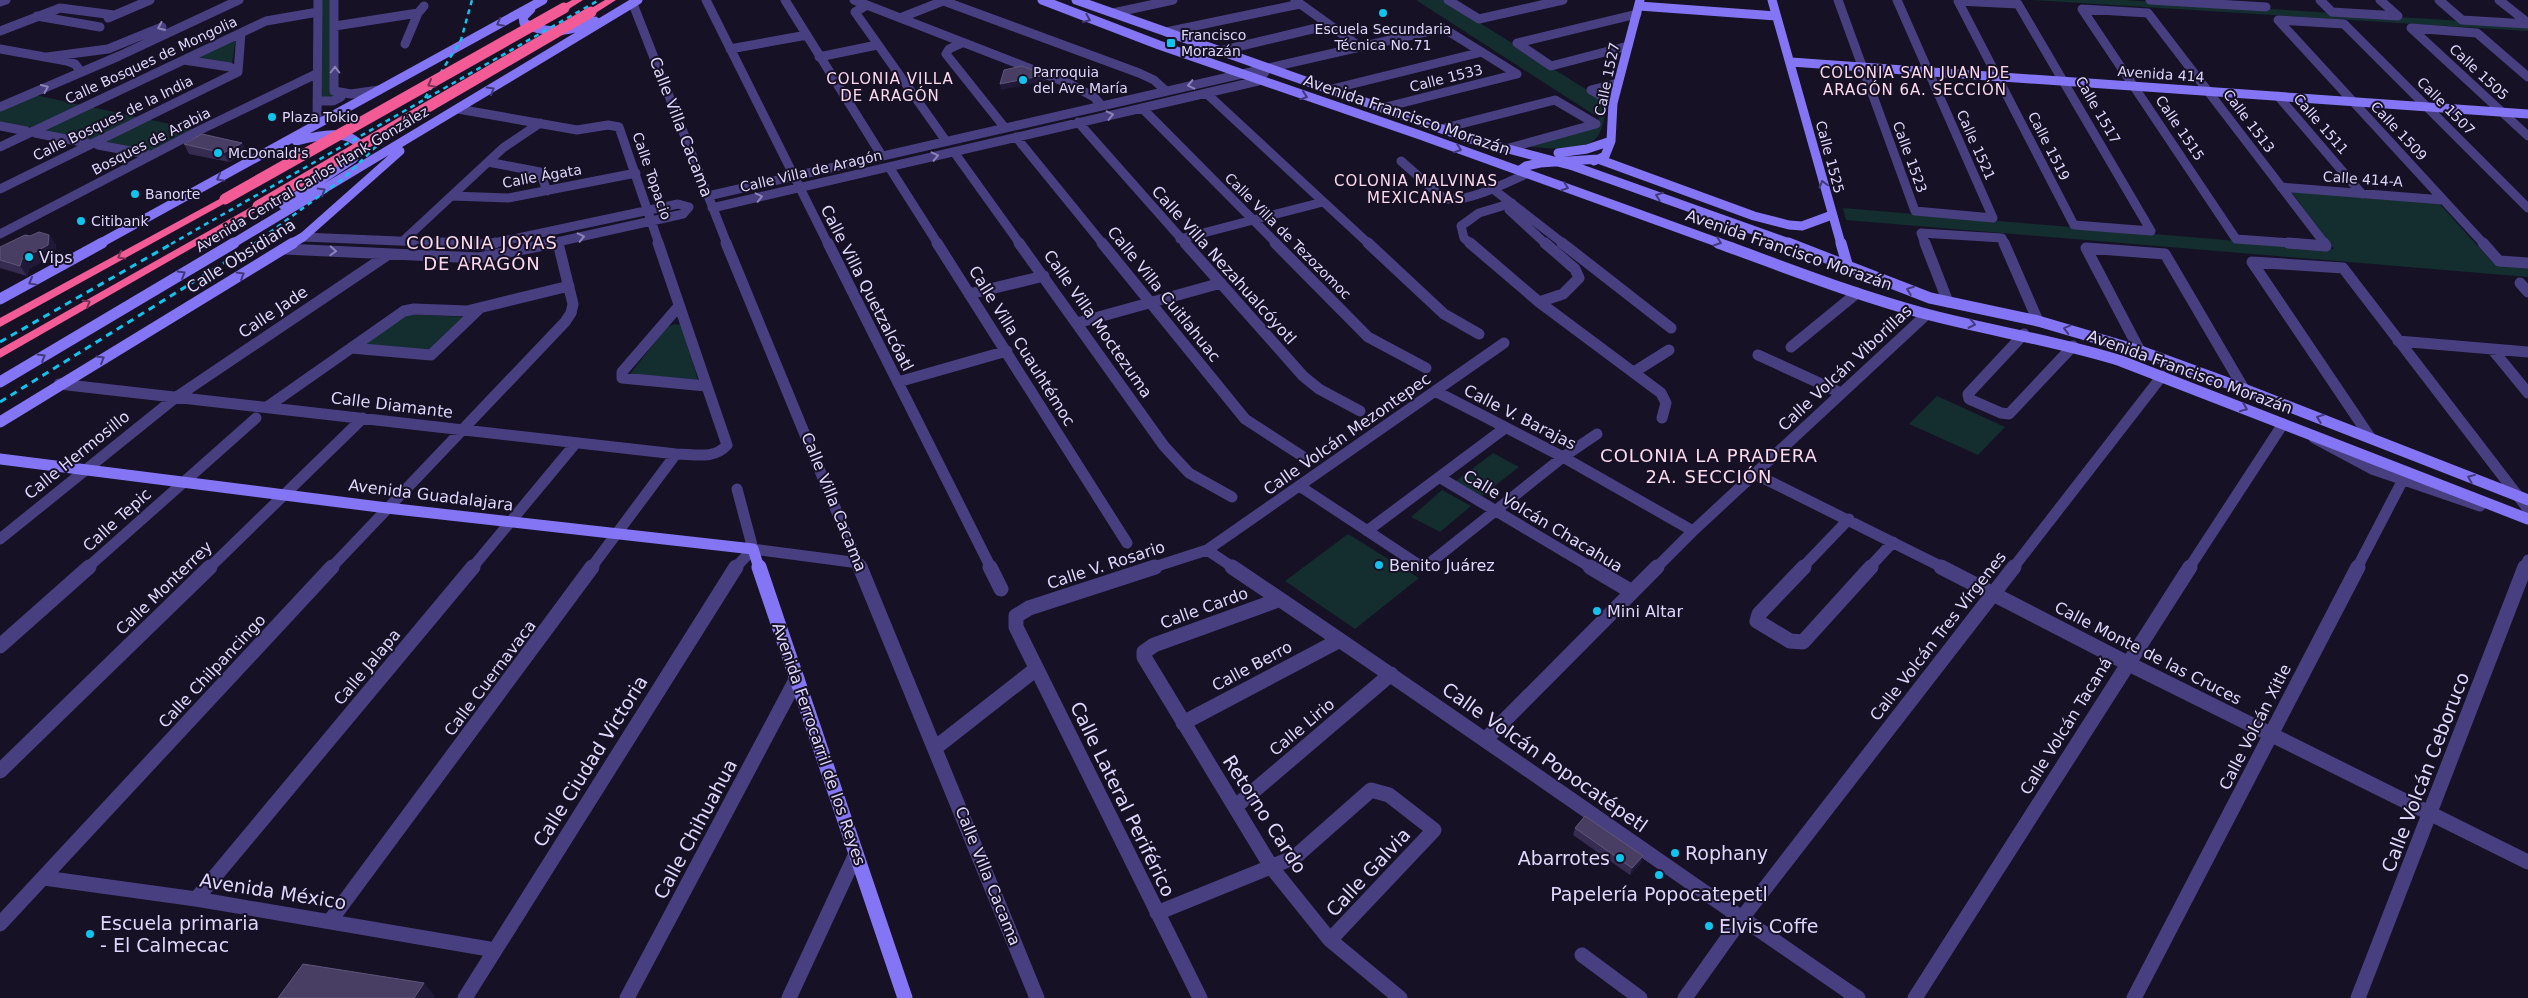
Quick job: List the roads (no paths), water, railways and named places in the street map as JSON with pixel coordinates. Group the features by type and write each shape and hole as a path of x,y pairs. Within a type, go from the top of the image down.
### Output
{"highway":[{"name":"Avenida Central Carlos Hank González","path":"0,323 579,0"},
{"name":"Avenida Central Carlos Hank González","path":"0,354 612,0"}],"street":[{"path":"0,2 6,0"},
{"path":"37,16 96,26 114,15 150,0"},
{"path":"119,56 97,56 98,53 128,42 221,0"},
{"path":"0,107 119,56 239,0"},
{"path":"317,124 318,0"},
{"path":"337,0 334,91 341,94 379,90"},
{"path":"543,0 527,12 523,20 531,28 552,31 572,29 585,25 633,1"},
{"path":"0,299 543,0"},
{"name":"Calle Villa Quetzalcóatl","path":"706,0 1001,589"},
{"path":"785,0 882,156"},
{"path":"854,0 1077,87 1094,97 1102,106"},
{"path":"900,18 942,0 1139,73 1154,80 1166,91"},
{"name":"Avenida Francisco Morazán","path":"1042,0 1104,26 1857,293 1927,314 2073,346 2162,376 2306,432 2334,451 2405,476"},
{"name":"Avenida Francisco Morazán","path":"1076,0 1470,139 1573,166 1847,264 1914,292 1948,302 2038,322 2140,351 2244,389 2522,498"},
{"path":"1113,13 1173,0"},
{"path":"1448,0 1479,20 1563,0"},
{"name":"Calle 1525","path":"1772,0 1847,264"},
{"name":"Calle 1523","path":"1838,0 1915,211 1993,218"},
{"name":"Calle 1521","path":"1898,0 1993,218"},
{"path":"2150,0 2197,1 2266,7 2259,0"},
{"path":"2320,0 2332,12 2398,16 2380,0"},
{"path":"2439,0 2462,20 2528,24"},
{"path":"2499,0 2528,24"},
{"name":"Avenida Central Carlos Hank González","path":"0,382 422,131 633,1"},
{"name":"Calle Villa Cacama","path":"633,1 712,208 1038,998"},
{"name":"Calle 1517","path":"1958,1 2018,4 2151,231"},
{"name":"Calle 1519","path":"1958,1 2074,225 2151,231"},
{"path":"1166,32 1297,2 1360,47"},
{"path":"867,5 855,12 946,141"},
{"path":"405,44 418,13 424,6"},
{"path":"0,31 63,7 114,15"},
{"path":"1628,46 1552,66 1517,44 1639,7 1776,16"},
{"name":"Calle 1527","path":"1598,160 1607,153 1611,141 1613,103 1639,7"},
{"name":"Calle 1513","path":"2082,9 2148,13 2326,246"},
{"name":"Calle 1515","path":"2082,9 2236,239 2326,246"},
{"name":"Calle Bosques de Mongolia","path":"0,147 267,20 318,12"},
{"path":"335,26 418,13"},
{"name":"Calle 1507","path":"2278,20 2344,24 2528,208"},
{"name":"Calle 1509","path":"2278,20 2499,261 2528,263"},
{"path":"1220,50 1329,24"},
{"name":"Calle Villa de Aragón","path":"708,196 1443,28 1482,52"},
{"name":"Calle 1505","path":"2528,77 2477,33 2411,28 2528,136"},
{"path":"238,72 241,33"},
{"path":"730,49 807,35"},
{"path":"962,43 949,49 946,54 1005,128"},
{"path":"819,56 877,45"},
{"path":"0,49 75,64 81,72"},
{"path":"47,57 108,49"},
{"path":"1328,90 1482,52"},
{"name":"Calle 1533","path":"1382,108 1517,74 1482,52"},
{"name":"Calle Bosques de la India","path":"184,60 230,67 238,72"},
{"name":"Avenida 414","path":"1791,62 2528,114"},
{"path":"1258,81 1268,68"},
{"name":"Calle Bosques de la India","path":"0,189 238,72"},
{"name":"Bosques de Arabia","path":"0,234 209,126 316,74"},
{"name":"Calle Villa de Aragón","path":"712,208 1258,81"},
{"path":"1613,103 1591,90 1618,83"},
{"path":"1206,93 1444,314 1479,334"},
{"path":"317,101 333,101 340,97 341,94"},
{"name":"Calle 1511","path":"2278,96 2362,194"},
{"path":"1442,129 1555,100 1596,124 1509,148"},
{"name":"Calle Villa de Tezozomoc","path":"1142,108 1368,337 1426,368"},
{"name":"Calle Topacio","path":"458,109 576,130 617,126 636,173 679,306 727,444 720,453"},
{"path":"1041,120 1050,129"},
{"name":"Calle Villa Nezahualcóyotl","path":"1078,122 1303,376 1319,389 1360,411"},
{"path":"403,241 503,148 540,123"},
{"path":"0,126 87,143"},
{"path":"0,230 199,128"},
{"name":"Calle Obsidiana","path":"0,422 59,384 302,237 422,131"},
{"path":"224,250 246,230 352,160 362,148 360,142 355,138 343,135 325,135 298,140 264,154"},
{"name":"Calle Villa Cuitlahuac","path":"1016,137 1244,419 1302,456"},
{"path":"1518,172 1510,162 1518,157 1572,152 1611,141"},
{"path":"98,144 147,154"},
{"path":"908,150 916,160"},
{"name":"Calle Villa Moctezuma","path":"954,152 1164,446 1189,473 1232,498"},
{"path":"1401,161 1446,200 1454,201 1493,189 1526,166 1598,160 1754,216 1789,225 1802,226 1832,215"},
{"path":"1518,172 1573,166 1598,160"},
{"path":"488,162 540,172 547,190"},
{"name":"Calle Villa Cuauhtémoc","path":"889,166 1127,543"},
{"name":"Calle Ágata","path":"452,196 508,198 636,173"},
{"name":"Calle 414-A","path":"2281,187 2443,200"},
{"path":"1493,189 1549,248 1575,269 1579,278 1563,294 1538,302"},
{"path":"1180,239 1324,202"},
{"path":"1509,204 1468,219 1461,226 1464,238 1538,302 1634,372 1666,398 1668,406 1662,418"},
{"path":"1509,204 1671,328"},
{"path":"302,237 470,245 503,243 650,216"},
{"path":"284,249 459,258 505,254 558,242 650,216"},
{"path":"1754,216 1782,240"},
{"path":"1948,302 1921,232 2002,238 2038,322"},
{"name":"Calle Chilpancingo","path":"0,924 387,508 565,322 571,313 573,304 558,242"},
{"path":"503,243 505,254"},
{"path":"2140,351 2086,248 2165,254 2244,389"},
{"name":"Calle Jade","path":"175,398 389,254"},
{"path":"2370,438 2252,262 2343,268 2522,498 2528,509"},
{"path":"969,294 1044,276"},
{"path":"1077,323 1221,283"},
{"path":"2524,284 2528,292"},
{"path":"267,407 407,310 464,311 569,286"},
{"path":"1791,347 1857,293"},
{"path":"679,306 622,372 622,378 706,386"},
{"path":"350,348 432,355 480,308"},
{"name":"Calle Volcán Viborillas","path":"1485,740 1694,531 1927,314"},
{"path":"2024,334 1968,394 1968,397 2007,414 2011,413 2064,352 2073,346"},
{"path":"2398,341 2528,352"},
{"name":"Calle Volcán Mezontepec","path":"1208,550 1301,487 1504,343"},
{"path":"2492,349 2528,393"},
{"path":"1634,372 1669,350"},
{"path":"898,382 1007,351"},
{"path":"1758,355 1840,393"},
{"name":"Calle Volcán Tres Vírgenes","path":"1685,998 1742,918 2162,376"},
{"name":"Calle Diamante","path":"59,384 575,444 707,456 720,453"},
{"name":"Calle V. Barajas","path":"1435,391 1563,457 1694,531"},
{"name":"Calle Hermosillo","path":"0,539 175,398"},
{"name":"Calle Tepic","path":"0,646 256,418"},
{"name":"Calle Monterrey","path":"0,771 364,418"},
{"name":"Calle Volcán Tacaná","path":"1914,998 2126,663 2284,424"},
{"path":"1367,531 1504,428"},
{"path":"1301,487 1416,563 1424,565 1431,562 1563,457 1597,434"},
{"name":"Calle Jalapa","path":"196,899 575,444"},
{"name":"Calle Cuernavaca","path":"330,921 619,535 676,454"},
{"name":"Avenida Guadalajara","path":"0,459 387,508 753,549 859,563"},
{"name":"Calle Monte de las Cruces","path":"1755,474 1848,519 2126,663 2432,812 2528,862"},
{"path":"2405,476 2528,519"},
{"name":"Calle Volcán Xitle","path":"2134,998 2405,476"},
{"name":"Calle Volcán Chacahua","path":"1439,478 1632,592"},
{"name":"Avenida Ferrocarril de los Reyes","path":"736,489 753,549 905,998"},
{"path":"1848,519 1759,614 1757,621 1790,641 1800,644 1893,542"},
{"name":"Calle Ciudad Victoria","path":"465,998 733,570 753,549"},
{"name":"Calle Volcán Popocatépetl","path":"1208,550 1338,641 1391,674 1858,998"},
{"name":"Calle V. Rosario","path":"1016,616 1038,605 1208,550"},
{"name":"Calle Volcán Ceboruco","path":"2358,998 2432,812 2528,560"},
{"name":"Calle Cardo","path":"1144,652 1154,645 1278,600"},
{"name":"Calle Lateral Periférico","path":"1016,616 1016,627 1036,669 1200,998"},
{"name":"Calle Berro","path":"1183,723 1338,641"},
{"name":"Retorno Cardo","path":"1144,652 1145,661 1272,868 1330,940 1400,998"},
{"path":"935,748 1036,669"},
{"name":"Calle Lirio","path":"1235,806 1391,674"},
{"name":"Calle Chihuahua","path":"627,998 797,678"},
{"name":"Calle Galvia","path":"1272,868 1295,857 1371,790 1389,796 1434,830 1330,940"},
{"path":"789,998 856,854"},
{"path":"1157,913 1272,868"},
{"name":"Avenida México","path":"44,878 196,899 495,950"},
{"path":"1582,955 1640,998"}],"railway":[{"path":"425,98 461,40 472,0"},
{"path":"171,244 599,0"},
{"path":"254,244 344,178 411,112"},
{"path":"0,342 173,243"},
{"path":"0,402 256,243"}],"place":[{"name":"Escuela Secundaria Técnica No.71","path":"1383,13"},
{"name":"Francisco Morazán","path":"1171,43"},
{"name":"Parroquia del Ave María","path":"1023,80"},
{"name":"Plaza Tokio","path":"272,117"},
{"name":"McDonald's","path":"218,153"},
{"name":"Banorte","path":"135,194"},
{"name":"Citibank","path":"81,221"},
{"name":"Vips","path":"29,257"},
{"name":"Benito Juárez","path":"1379,565"},
{"name":"Mini Altar","path":"1597,611"},
{"name":"Rophany","path":"1675,853"},
{"name":"Abarrotes","path":"1620,858"},
{"name":"Papelería Popocatepetl","path":"1659,875"},
{"name":"Elvis Coffe","path":"1709,926"},
{"name":"Escuela primaria - El Calmecac","path":"90,934"}],"district":[{"name":"COLONIA SAN JUAN DE ARAGÓN 6A. SECCIÓN","path":"1915,82"},
{"name":"COLONIA VILLA DE ARAGÓN","path":"890,88"},
{"name":"COLONIA MALVINAS MEXICANAS","path":"1416,190"},
{"name":"COLONIA JOYAS DE ARAGÓN","path":"482,252"},
{"name":"COLONIA LA PRADERA 2A. SECCIÓN","path":"1709,465"}]}
